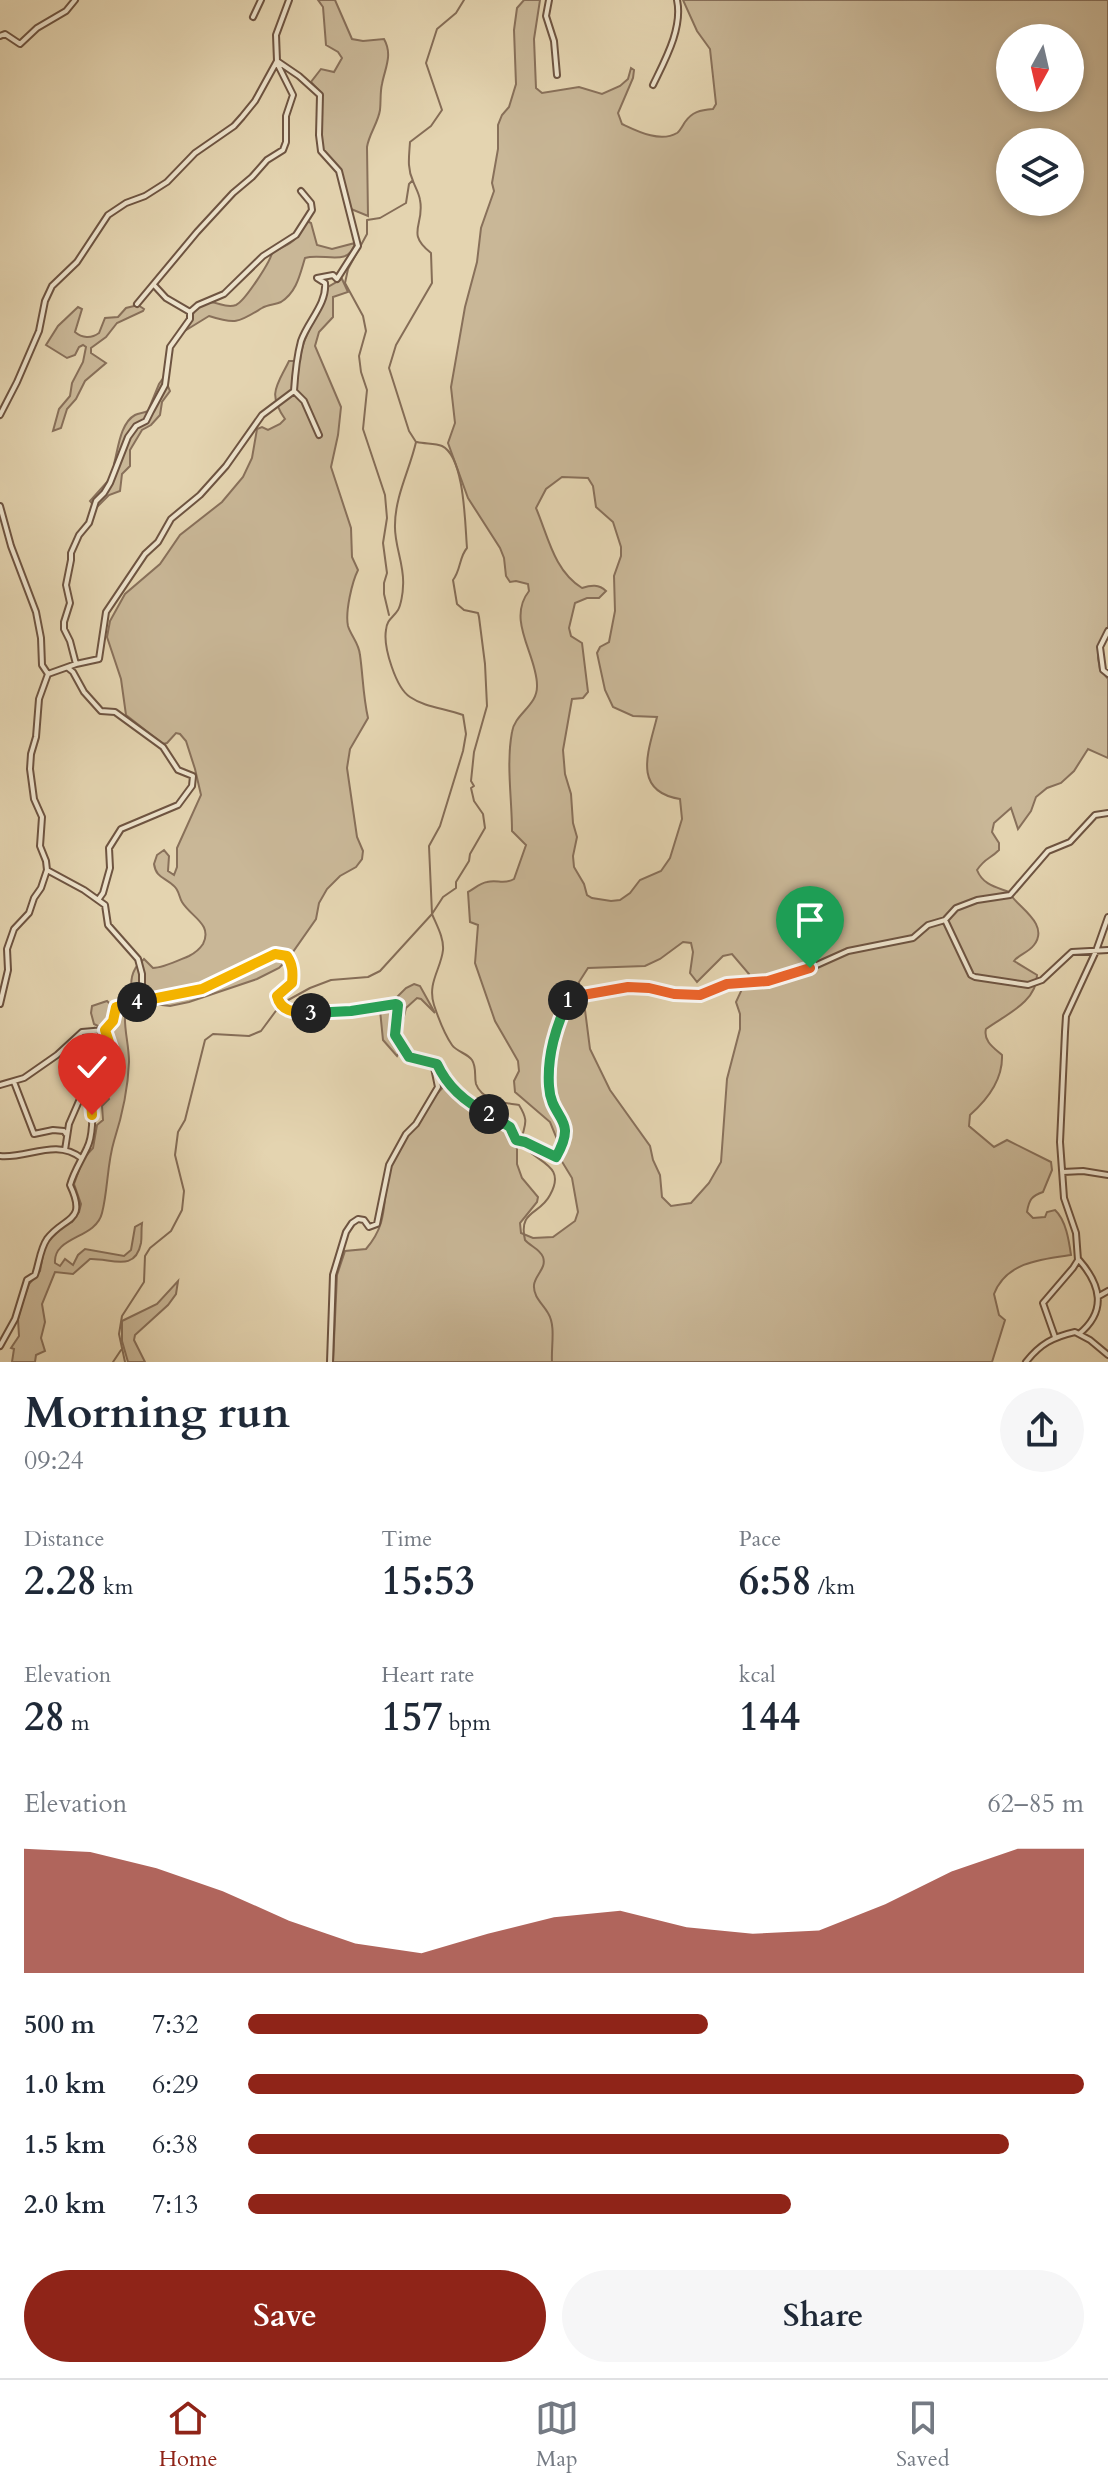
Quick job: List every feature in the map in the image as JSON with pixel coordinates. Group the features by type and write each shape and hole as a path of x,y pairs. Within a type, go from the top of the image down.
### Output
{"street":[{"path":"0,36 9,35 20,44 24,43 37,28 55,19 75,0"},
{"path":"253,17 261,0"},
{"path":"137,304 233,193 267,160 283,150 286,116 293,95 277,61 276,35 289,0"},
{"path":"549,0 546,16 554,41 557,75"},
{"path":"653,85 675,33 679,10 677,0"},
{"path":"48,674 99,659 106,612 145,554 158,542 171,519 200,495 226,466 269,408 294,391 303,337 326,288 325,283 317,278 333,275 337,279 358,246 339,171 321,151 320,95 277,61"},
{"path":"0,415 39,331 47,294 58,278 77,262 108,215 167,182 195,153 234,126 255,101 277,61"},
{"path":"76,664 64,622 70,603 66,585 71,553 79,535 89,523 96,501 110,483 128,437 136,426 146,421 165,385 170,347 179,332 187,326 190,312 198,305 224,294 263,256 296,235 312,210 311,203 301,191"},
{"path":"154,285 166,298 190,312"},
{"path":"294,391 304,401 319,435"},
{"path":"0,506 11,546 36,612 42,665 48,674"},
{"path":"1108,631 1100,647 1103,670 1108,674"},
{"path":"68,668 101,711 115,712 163,747 178,770 193,776 192,786 178,805 121,829 109,848 110,868 98,900"},
{"path":"0,1004 8,970 7,949 14,929 29,913 47,870 40,846 42,817 34,799 30,769 39,699 48,674"},
{"path":"116,1007 202,989 275,954 287,956 292,963 292,983 277,996 283,1008 318,1014 398,1005 397,1040 409,1057 437,1064 452,1089 464,1100 510,1127 516,1140 556,1157 567,1133 553,1103 549,1071 554,1031 570,996 628,987 700,995 727,984 768,981 810,968 848,951 913,938 928,925 945,920 956,908 977,900 1010,895 1048,851 1070,842 1095,815 1108,813"},
{"path":"0,1085 14,1082 35,1071 82,1032 105,1030 113,1021 116,1007 142,987 138,959 108,925 105,905 47,870"},
{"path":"1079,1334 1098,1310 1099,1296 1078,1260 1076,1233 1064,1198 1059,1131 1066,1016 1108,917"},
{"path":"945,920 971,975 975,977 1028,985 1042,980 1068,954 1108,950"},
{"path":"0,1346 15,1319 27,1280 35,1275 45,1241 73,1216 76,1198 70,1185 88,1146 91,1102 98,1097 99,1084 112,1051 105,1030"},
{"path":"65,1150 66,1134 89,1078 90,1058 97,1038 94,1031"},
{"path":"330,1362 331,1283 335,1263 352,1223 358,1219 364,1220 369,1227 377,1224 389,1165 438,1087 433,1063"},
{"path":"14,1082 34,1134 53,1130 66,1134"},
{"path":"0,1156 21,1156 48,1149 65,1150 81,1158"},
{"path":"1062,1173 1069,1170 1108,1175"},
{"path":"1055,1337 1043,1303 1078,1260"},
{"path":"1099,1296 1108,1291"},
{"path":"1026,1362 1043,1343 1075,1332 1108,1355"}],"shaded area":[{"path":"318,0 335,0 352,39 384,39 387,45 380,110 367,147 368,216 351,209 341,170 323,150 321,143 322,94 311,82 321,69 334,72 342,58 326,45 323,7"},
{"path":"524,0 540,0 534,39 536,88 542,93 579,87 602,94 628,79 631,68 634,70 633,78 618,113 622,124 663,137 677,133 690,116 713,109 716,104 710,49 697,31 683,0 1108,0 1108,627 1099,647 1098,658 1100,669 1108,679 1108,758 1088,749 1074,771 1061,783 1047,788 1036,797 1031,811 1018,829 1011,808 994,823 992,832 999,843 999,850 977,870 986,882 1009,892 1035,922 1038,937 1034,945 1014,961 1037,975 1036,984 1026,1000 986,1029 988,1041 1002,1055 1002,1064 993,1088 970,1115 969,1126 994,1147 1007,1140 1051,1162 1052,1170 1043,1192 1032,1199 1027,1212 1033,1218 1045,1217 1047,1212 1055,1210 1064,1225 1071,1255 1026,1264 1000,1283 994,1294 999,1315 1005,1320 992,1362 333,1362 337,1275 345,1251 366,1249 374,1239 382,1220 393,1160 423,1112 445,1086 460,1100 505,1126 511,1133 522,1178 538,1197 520,1223 521,1233 533,1238 553,1237 575,1221 578,1212 572,1178 561,1160 550,1122 515,1092 518,1061 495,1021 475,963 478,925 470,922 468,892 491,881 514,879 526,845 512,831 510,744 514,725 534,699 537,685 521,626 528,584 510,582 506,576 500,548 468,498 448,443 455,423 451,387 465,307 477,262 481,228 494,191 492,183 498,149 498,125 509,107 516,84 514,30 517,8","holes":["562,477 588,478 593,486 596,507 613,522 621,547 614,576 615,611 609,642 597,653 605,690 613,707 633,716 657,717 648,755 649,778 665,795 680,799 682,819 670,858 661,871 640,880 620,900 587,895 574,867 577,837 563,750 572,699 583,698 588,692 582,643 571,636 569,628 575,603 587,598 599,598 606,591 595,586 582,588 572,581 558,563 548,541 536,508 546,489","683,942 691,943 690,973 697,982 723,956 732,954 749,974 736,1002 740,1029 727,1079 721,1162 709,1183 691,1203 671,1206 662,1197 660,1175 650,1146 610,1090 590,1049 585,1010 577,996 579,982 588,968 645,966"]},
{"path":"307,221 311,223 317,245 332,249 355,243 352,251 341,257 305,258 294,288 281,302 237,321 209,316 183,332 199,306 210,302 231,306 240,302 257,281 272,253 294,240"},
{"path":"342,279 348,292 333,297 333,317 319,332 315,346 341,407 331,467 351,528 352,557 358,570 347,620 359,651 368,718 350,749 347,768 362,859 327,889 319,903 316,919 279,968 257,979 189,1002 170,1006 153,1004 134,1014 125,1014 129,1056 127,1082 102,1213 92,1228 61,1247 55,1263 60,1266 65,1259 73,1265 85,1249 124,1256 131,1250 135,1227 142,1223 141,1243 138,1252 128,1261 90,1259 73,1274 55,1272 42,1304 45,1322 41,1338 45,1351 36,1355 35,1362 12,1362 14,1349 11,1348 19,1336 18,1319 29,1284 40,1271 45,1244 63,1226 72,1222 79,1212 81,1204 74,1184 83,1159 93,1148 97,1125 103,1120 102,1106 109,1099 107,1095 100,1096 113,1050 104,1029 94,1024 92,1006 107,1001 115,1009 123,1005 131,996 135,969 144,959 153,968 166,965 195,952 205,937 203,926 182,902 176,888 157,872 154,864 157,855 164,850 169,856 168,871 174,875 177,848 201,795 195,769 186,741 180,734 176,733 163,744 126,715 121,679 107,637 110,621 125,594 160,564 180,535 222,502 243,477 252,458 257,429 262,427 268,430 285,419 276,402 278,383 289,361 300,361 304,341 328,287"},
{"path":"138,305 143,311 117,323 106,337 91,348 91,353 106,363 85,381 67,409 61,428 53,431 59,409 70,396 86,347 79,347 75,355 67,358 46,345 58,326 78,307 82,309 75,332 84,337 93,336 99,333 105,318 118,317 126,308"},
{"path":"164,377 170,391 162,402 160,415 142,430 130,450 130,466 122,474 120,491 109,495 96,508 90,501 112,480 118,467 114,464 120,437 126,424 135,415 148,411"},
{"path":"414,984 420,986 435,1013 417,998 406,1008 401,1028 397,1031 401,1002 398,999 393,1001"},
{"path":"380,1010 391,1011 395,1038 401,1049 397,1056 383,1040"},
{"path":"178,1281 176,1294 168,1305 135,1335 134,1340 145,1362 128,1362 122,1341 122,1321 157,1304"}],"waterway":[{"path":"125,1362 119,1334 122,1316 144,1282 145,1256 171,1231 182,1210 184,1191 175,1155 178,1132 185,1120 205,1040 213,1034 249,1036 261,1031 281,1004 310,988 331,980 368,977 380,971 432,914 429,846 440,826 466,734 463,715 423,703 405,692 395,676 389,656 387,626 399,608 403,589 395,533 396,514 416,442 409,431 389,368 396,345 432,283 431,253 417,234 421,209 410,172 410,142 431,126 442,110 426,63 437,29 456,13 464,0"},
{"path":"389,615 384,594 387,573 383,543 387,518 385,495 363,429 367,390 359,356 366,331 363,316 345,283 348,269 367,234 367,220 380,218 406,203 412,181"},
{"path":"417,442 442,446 450,453 459,477 467,548 453,580 457,604 464,610 478,613 487,706 474,752 471,781 474,801 483,814 485,828 456,882 456,888 443,897 432,914 443,946 432,997 449,1041 474,1063 479,1090 494,1100 519,1105 525,1120 521,1142 547,1164 555,1176 550,1195 527,1218 524,1230 525,1240 543,1257 534,1289 552,1324 552,1362"},
{"path":"113,1362 121,1350"}],"route":[{"path":"92,1115 91,1102 98,1097 99,1084 112,1051 105,1030 113,1021 116,1007 202,989 275,954 287,956 292,963 292,983 277,996 283,1008 318,1014 398,1005 395,1035 409,1057 437,1064 445,1080 464,1100 510,1127 516,1140 556,1157 567,1133 566,1125 553,1103 549,1071 554,1031 570,996 628,987 700,995 727,984 768,981 810,968"}]}
